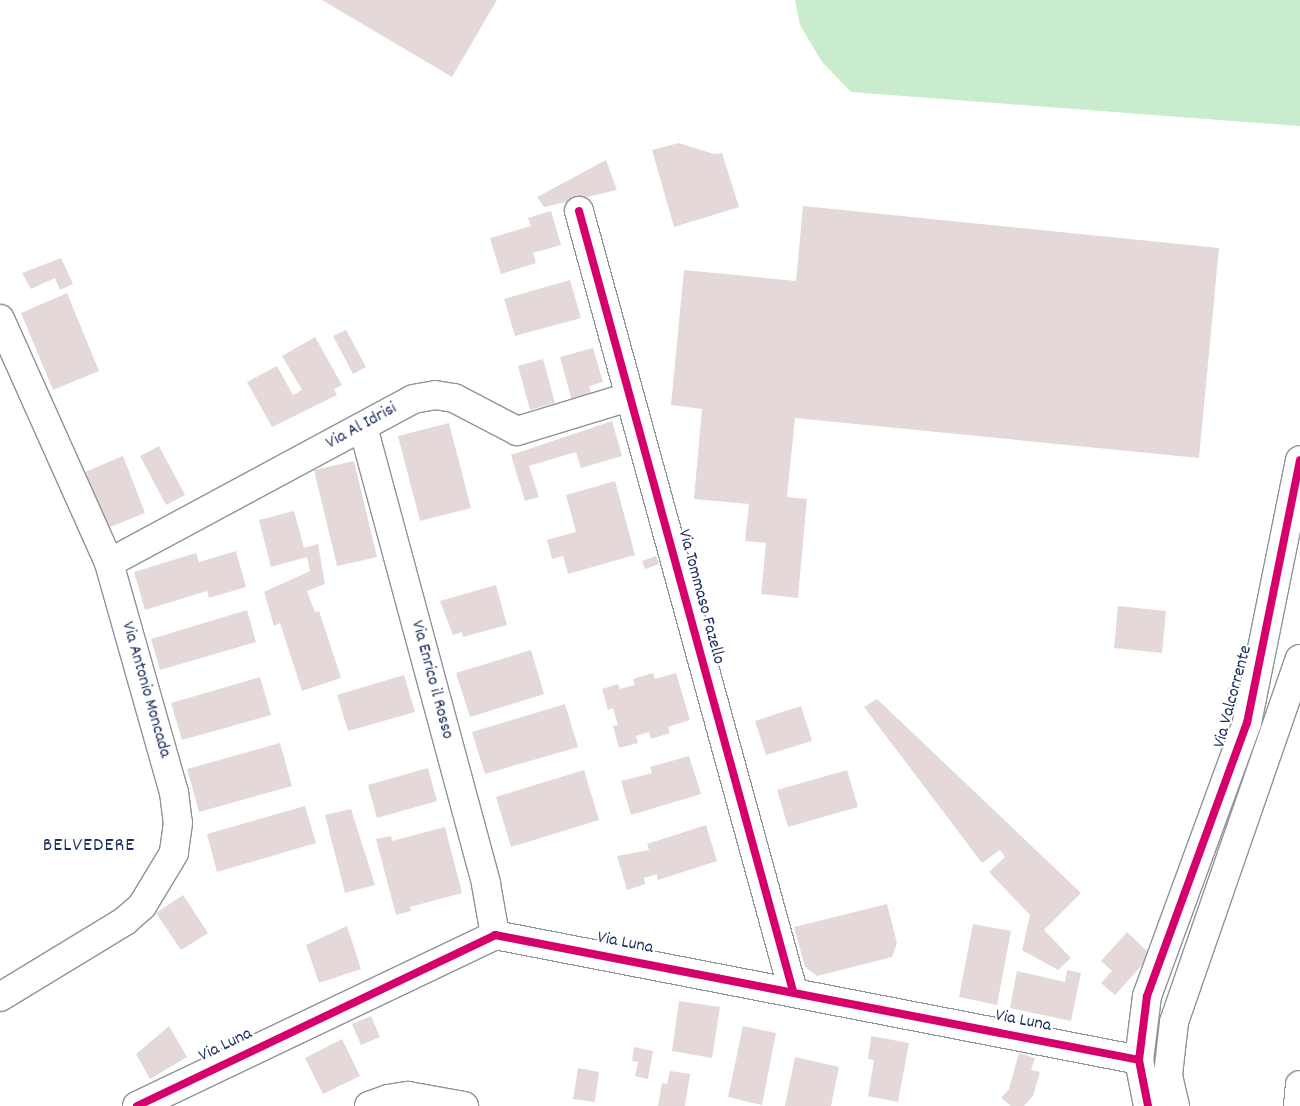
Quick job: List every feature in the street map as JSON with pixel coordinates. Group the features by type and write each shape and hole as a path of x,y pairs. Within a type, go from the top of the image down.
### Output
{"street":[{"name":"Via Tommaso Fazello","path":"579,211 793,991"},
{"name":"Via Antonio Moncada","path":"0,319 109,563 174,792 178,823 174,853 142,906 125,921 0,996"},
{"name":"Via Al Idrisi","path":"109,563 413,399 435,395 466,403 517,431 629,397"},
{"name":"Via Enrico il Rosso","path":"363,426 486,884 495,935"},
{"name":"Via Valcorrente","path":"1148,1106 1139,1060 1147,996 1171,935 1246,722 1300,460"},
{"path":"1175,1106 1168,1075 1174,1022 1300,659"},
{"name":"Via Luna","path":"137,1106 495,935 793,991 1139,1060"},
{"path":"1298,1106 1300,1085"},
{"path":"369,1106 388,1099 408,1096 464,1106"}],"green space":[{"path":"795,0 1300,0 1300,126 851,92 822,62 800,25"}],"building":[{"path":"322,0 497,0 452,77"},
{"path":"679,143 714,154 722,153 739,207 674,227 652,150"},
{"path":"606,160 617,190 544,207 537,197"},
{"path":"803,206 1219,248 1199,458 795,418 787,497 807,499 798,598 761,594 766,543 745,541 749,504 694,499 702,409 671,405 684,270 796,281"},
{"path":"551,211 561,245 533,253 536,263 501,274 490,238 531,226 528,218"},
{"path":"61,258 73,284 60,290 55,278 31,289 22,273"},
{"path":"570,280 581,318 515,336 504,299"},
{"path":"67,293 99,371 53,390 21,313"},
{"path":"346,330 366,367 353,374 333,336"},
{"path":"315,337 342,385 334,389 337,395 272,427 247,382 277,366 293,395 302,390 282,356"},
{"path":"593,348 603,382 589,386 592,396 572,401 560,357"},
{"path":"543,359 555,403 530,410 518,366"},
{"path":"612,421 622,456 581,468 576,452 529,466 539,497 525,501 511,455"},
{"path":"449,423 471,508 420,521 398,436"},
{"path":"159,446 185,495 166,505 140,456"},
{"path":"123,456 145,513 108,528 85,472"},
{"path":"354,461 377,557 337,566 314,470"},
{"path":"615,481 635,555 568,574 563,556 552,559 547,540 576,532 566,495"},
{"path":"294,511 304,548 318,544 325,584 307,591 315,612 319,611 341,678 302,691 280,623 274,626 264,592 310,571 307,557 271,567 259,520"},
{"path":"236,551 246,587 209,598 207,591 145,610 134,572 196,553 199,562"},
{"path":"656,556 659,564 645,569 642,561"},
{"path":"496,585 507,625 463,637 462,632 453,635 440,601"},
{"path":"1118,606 1166,611 1162,653 1114,648"},
{"path":"247,610 256,642 160,670 151,639"},
{"path":"531,650 544,694 470,717 456,673"},
{"path":"653,673 655,679 676,673 690,720 668,727 670,733 651,739 649,732 636,736 638,743 619,748 613,726 618,725 613,708 608,710 602,689 618,684 620,689 635,685 633,679"},
{"path":"404,675 415,712 348,731 337,695"},
{"path":"260,677 271,715 182,740 171,703"},
{"path":"1228,687 1236,689 1234,701 1226,700"},
{"path":"877,699 1081,893 1044,930 1071,958 1058,970 1022,950 1030,915 989,872 1005,857 1000,850 982,863 864,707"},
{"path":"565,704 578,747 485,774 472,732"},
{"path":"801,706 812,741 766,755 755,721"},
{"path":"280,743 292,786 199,812 187,769"},
{"path":"689,756 701,794 631,815 621,781 652,773 650,767"},
{"path":"428,768 437,801 377,818 368,785"},
{"path":"584,770 599,820 511,847 496,797"},
{"path":"847,770 858,807 788,827 777,790"},
{"path":"305,806 316,843 217,872 207,834"},
{"path":"351,809 375,885 345,893 325,815"},
{"path":"706,825 717,861 658,880 657,874 644,878 645,884 627,890 617,856 649,850 647,844"},
{"path":"445,827 462,893 410,907 411,911 396,915 376,839 391,836 392,841"},
{"path":"183,895 208,933 181,950 156,913"},
{"path":"887,904 897,943 892,957 817,976 805,967 794,927"},
{"path":"973,924 1011,931 997,1005 959,997"},
{"path":"347,926 361,969 319,983 306,945"},
{"path":"1127,932 1151,955 1115,995 1101,983 1112,971 1101,961"},
{"path":"1067,970 1081,973 1071,1021 1010,1008 1017,971 1065,982"},
{"path":"679,1001 720,1007 712,1058 672,1051"},
{"path":"371,1016 380,1037 361,1045 352,1024"},
{"path":"169,1026 187,1057 150,1079 136,1054"},
{"path":"743,1026 776,1033 762,1105 728,1097"},
{"path":"871,1036 909,1043 898,1102 868,1096 874,1060 868,1059"},
{"path":"342,1039 360,1076 323,1094 305,1058"},
{"path":"634,1047 653,1051 648,1079 635,1076 638,1062 632,1061"},
{"path":"1019,1053 1035,1058 1031,1070 1040,1072 1033,1096 1024,1106 1011,1106 1001,1098 1009,1089"},
{"path":"795,1057 839,1067 831,1106 785,1106"},
{"path":"578,1068 599,1072 595,1102 573,1099"},
{"path":"670,1071 690,1074 685,1106 658,1106 662,1083 667,1084"}],"cycle path":[{"path":"579,211 793,991"},
{"path":"1148,1106 1139,1060 1147,996 1247,723 1300,460"},
{"path":"137,1106 495,935 1139,1060"}],"district":[{"name":"BELVEDERE","path":"89,846"}]}
